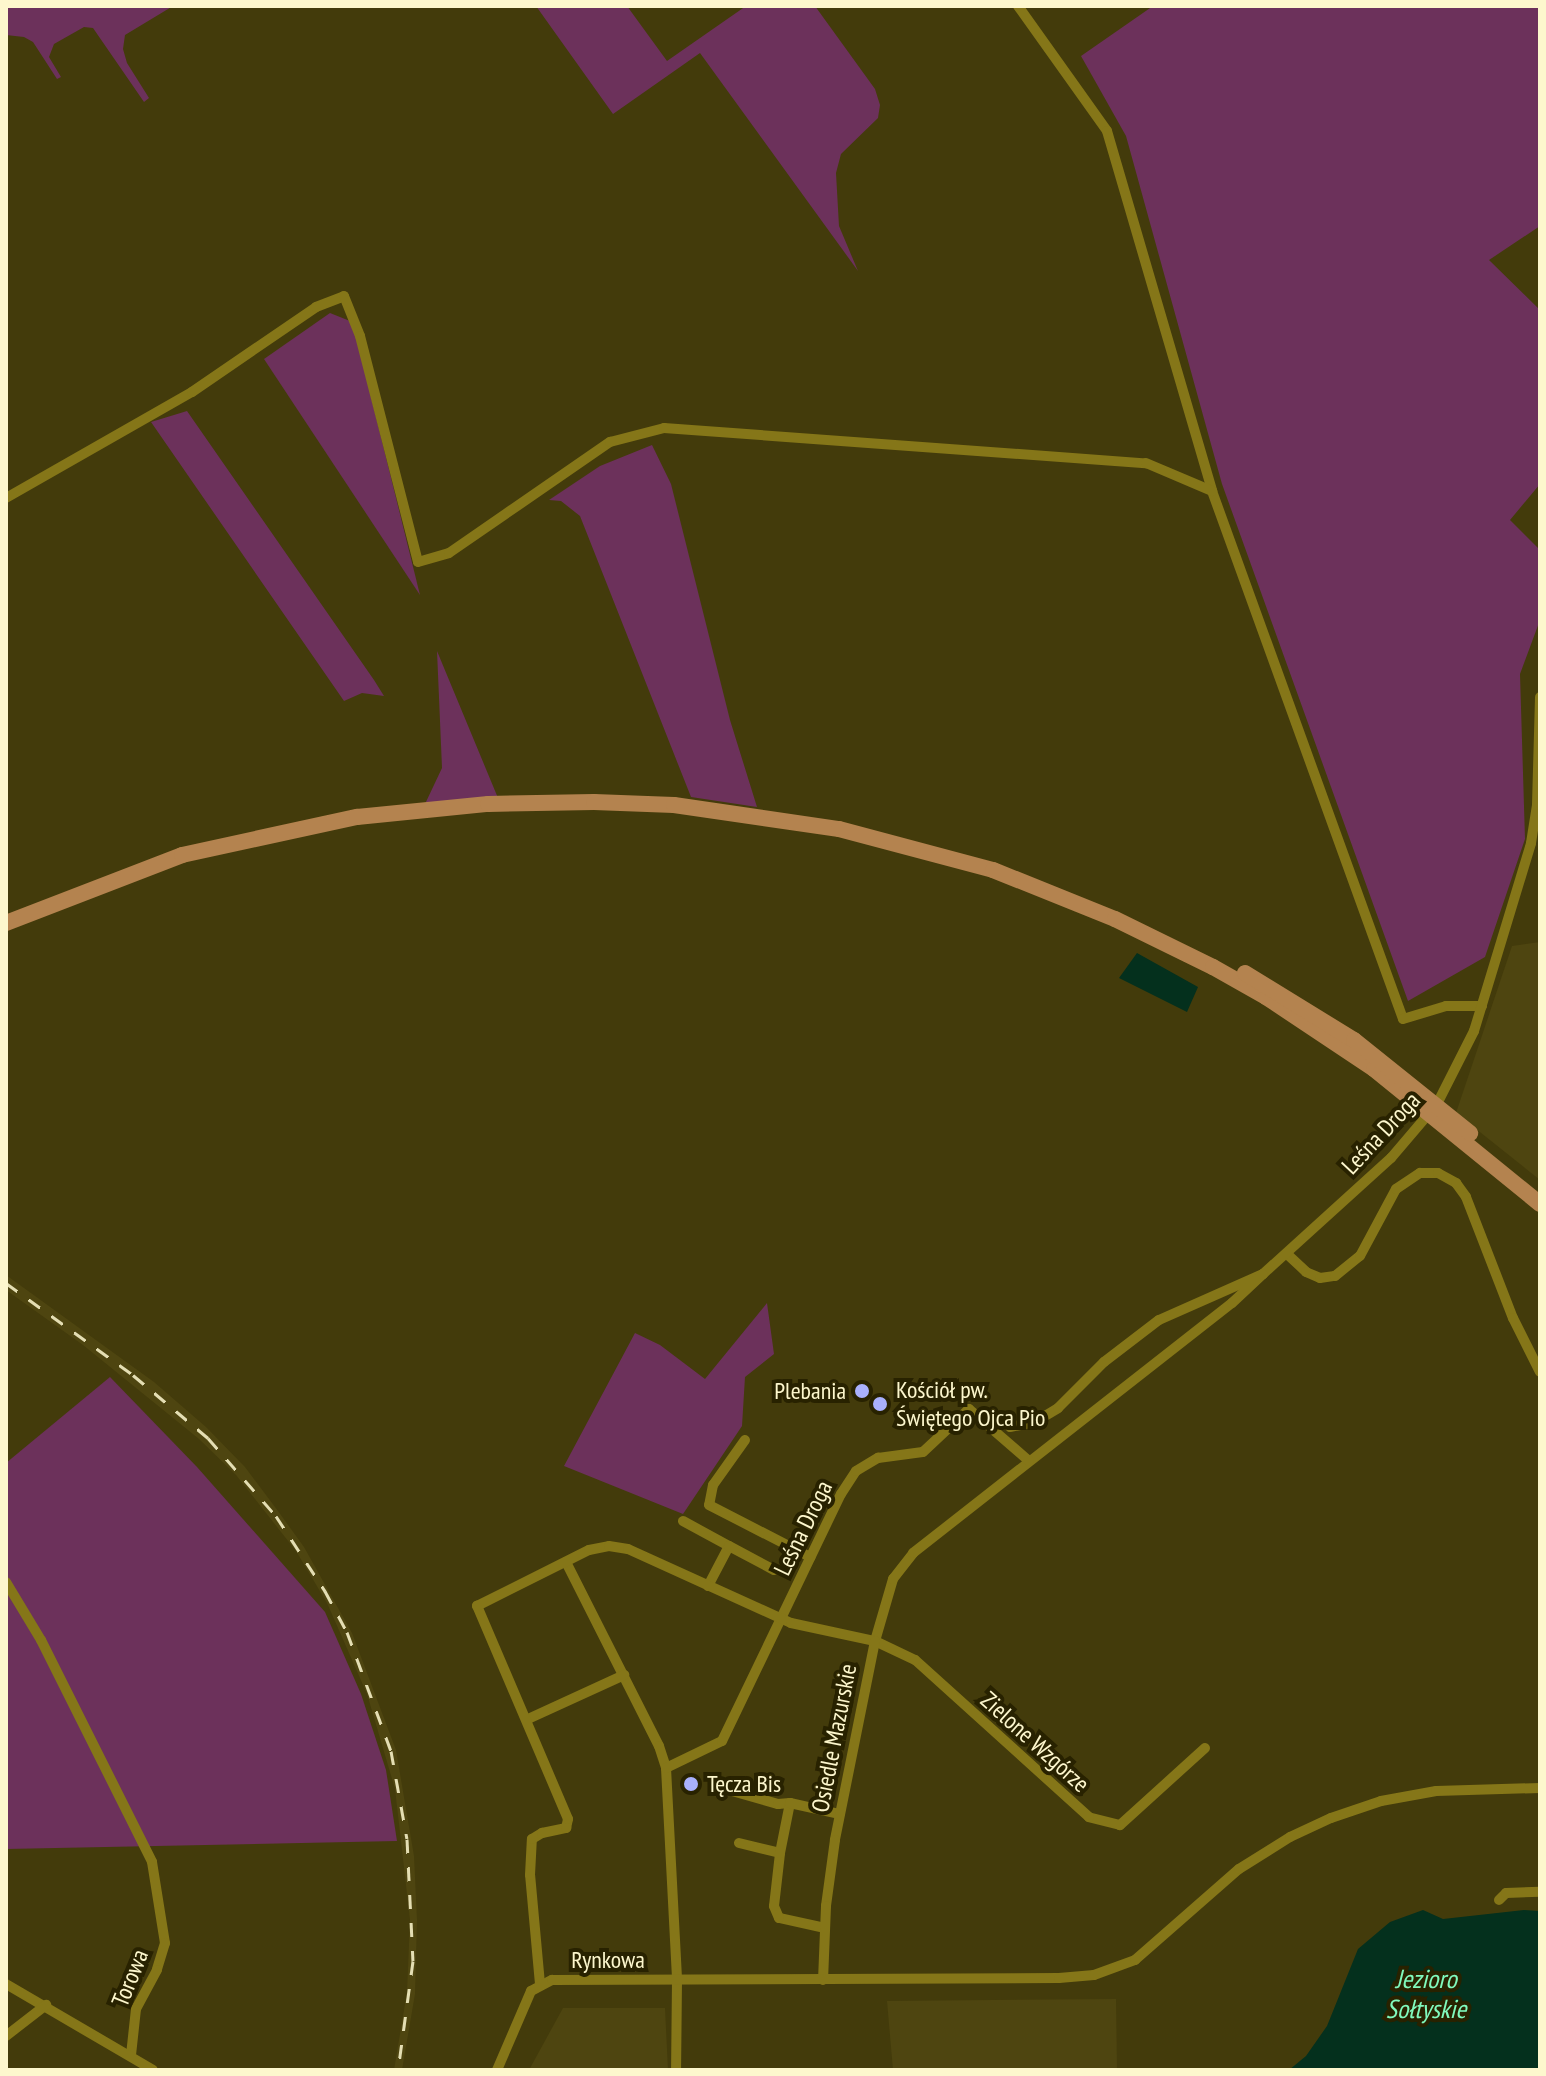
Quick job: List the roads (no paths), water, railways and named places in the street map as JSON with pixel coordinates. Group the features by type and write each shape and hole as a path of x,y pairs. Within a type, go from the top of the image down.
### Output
{"main road":[{"path":"6,923 63,898 182,855 284,831 388,813 539,802 674,805 754,815 877,837 993,870 1115,919 1213,967 1344,1047 1433,1109 1540,1191"},
{"path":"1433,1109 1540,1204"}],"street":[{"path":"1018,6 1107,131 1212,491 1403,1019 1446,1006 1482,1006"},
{"path":"6,498 192,392 316,307 344,296 360,336 418,562 449,553 610,442 664,428 1146,463 1212,491"},
{"name":"Leśna Droga","path":"1010,1427 1035,1422 1058,1408 1104,1362 1159,1320 1263,1274 1391,1158 1433,1109 1464,1056 1536,844 1540,697"},
{"path":"1287,1254 1306,1272 1320,1278 1335,1276 1360,1256 1396,1189 1420,1173 1438,1173 1456,1183 1466,1197 1513,1318 1540,1372"},
{"path":"875,1641 899,1567 1232,1303 1263,1274"},
{"name":"Leśna Droga","path":"666,1768 722,1741 810,1557 856,1471 878,1458 903,1458 923,1452 969,1409 1029,1461"},
{"path":"745,1440 713,1485 709,1505 810,1557"},
{"path":"683,1521 774,1570"},
{"name":"Osiedle Mazurskie","path":"540,1984 536,1968 530,1875 532,1839 542,1833 566,1828 568,1819 528,1719 477,1606 589,1550 609,1546 628,1549 781,1619 818,1631 875,1641 839,1814 825,1928 823,1980"},
{"path":"708,1586 729,1546"},
{"path":"566,1562 659,1746 666,1768 677,1980 676,2070"},
{"name":"Torowa","path":"6,1582 22,1603 145,1843 162,1909 165,1943 157,1970 136,2009 131,2055"},
{"name":"Zielone Wzgórze","path":"875,1641 915,1660 1089,1817 1120,1825 1205,1748"},
{"path":"528,1719 624,1675"},
{"name":"Rynkowa","path":"497,2070 524,2004 540,1984 552,1980 1059,1978 1116,1970 1153,1946 1239,1869 1314,1825 1381,1801 1414,1794 1464,1789 1540,1788"},
{"path":"732,1791 778,1804 790,1803 839,1814"},
{"path":"790,1803 774,1906 779,1918 825,1928"},
{"path":"739,1843 780,1853"},
{"path":"1499,1900 1506,1893 1540,1892"},
{"path":"6,1984 153,2070"},
{"path":"6,2036 46,2005"}],"water":[{"path":"1137,953 1198,987 1187,1012 1119,978"},
{"name":"Jezioro Sołtyskie","path":"1423,1910 1443,1919 1540,1911 1540,2070 1289,2070 1306,2056 1327,2026 1358,1949 1390,1922"}],"railway":[{"path":"6,1283 133,1375 208,1438 276,1516 325,1591 347,1632 391,1751 407,1839 413,1961 398,2070"}],"place":[{"name":"Plebania","path":"862,1391"},
{"name":"Kościół pw. Świętego Ojca Pio","path":"880,1404"},
{"name":"Tęcza Bis","path":"691,1784"}]}
